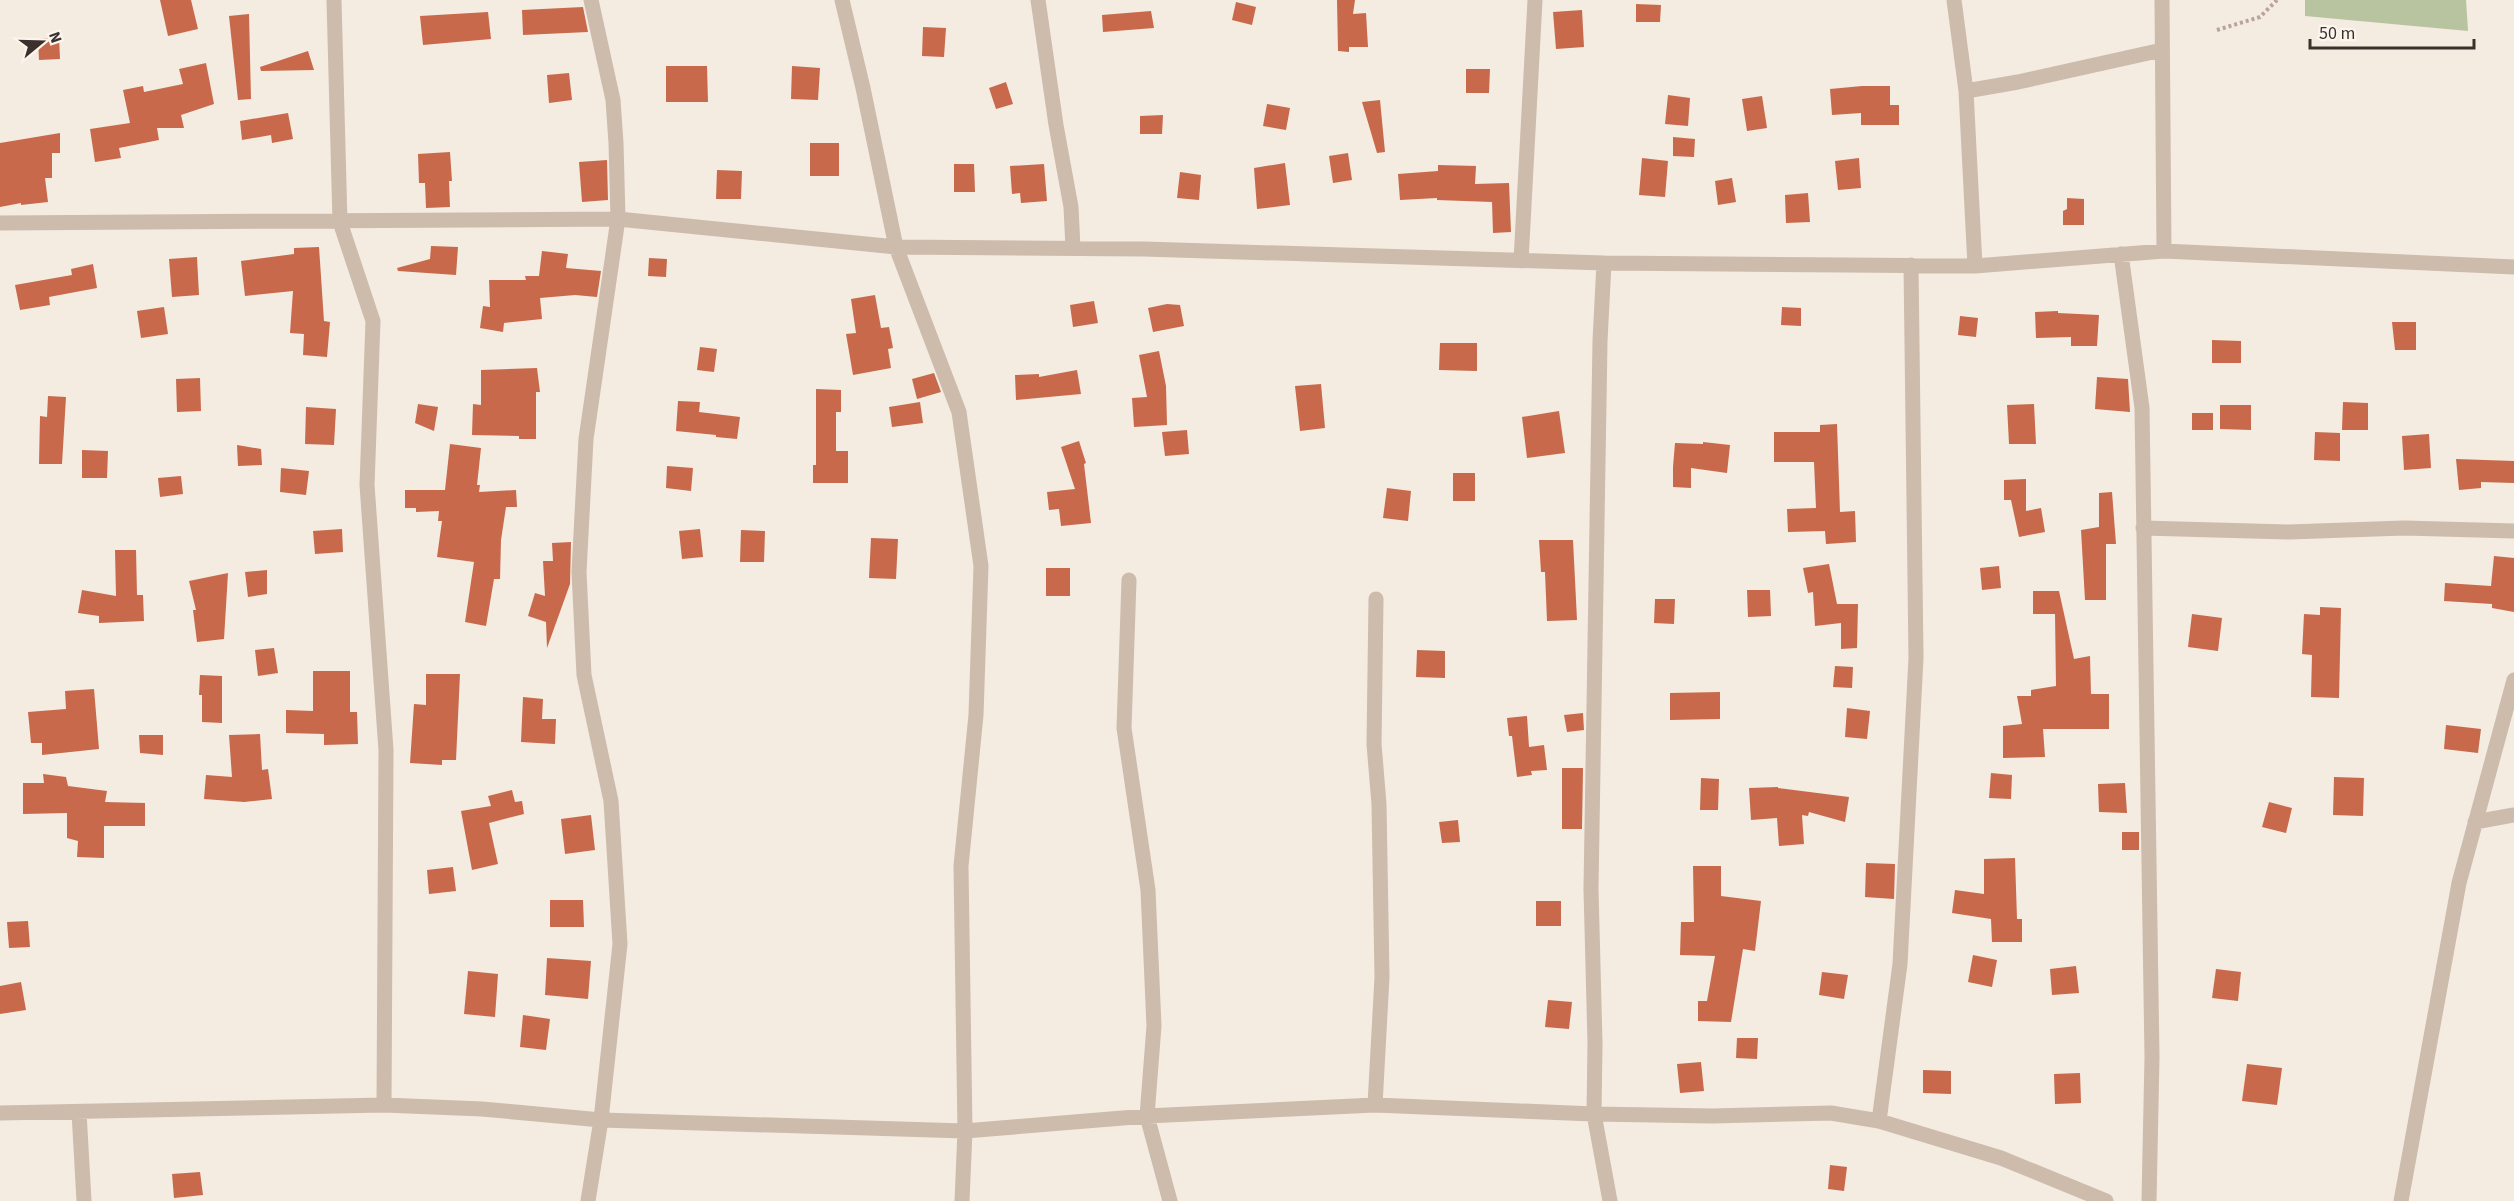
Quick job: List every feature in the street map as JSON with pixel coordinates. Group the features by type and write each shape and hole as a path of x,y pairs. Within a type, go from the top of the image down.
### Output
{"street":[{"path":"334,0 340,222 374,321 367,485 386,750 384,1105"},
{"path":"588,1201 601,1120 620,944 611,801 584,675 579,572 586,439 618,219 613,100 591,0"},
{"path":"842,0 896,247 959,412 981,566 976,715 961,866 965,1131 962,1201"},
{"path":"1038,0 1056,125 1071,207 1073,248"},
{"path":"1521,261 1534,0"},
{"path":"1954,0 1966,91 1975,266"},
{"path":"2162,0 2164,251"},
{"path":"1966,91 2018,82 2162,50"},
{"path":"0,223 618,219 896,247 1073,248 1604,264 1975,266 2164,251 2514,267"},
{"path":"2121,254 2142,408 2152,1057 2149,1201"},
{"path":"1604,264 1600,353 1591,889 1595,1043 1594,1114 1610,1201"},
{"path":"1879,1121 1900,964 1916,658 1911,265"},
{"path":"2143,528 2289,532 2404,528 2514,531"},
{"path":"1129,580 1124,728 1148,890 1154,1026 1147,1116 1170,1201"},
{"path":"1375,1105 1382,977 1379,804 1374,744 1376,599"},
{"path":"2401,1201 2459,883 2514,680"},
{"path":"2475,822 2514,815"},
{"path":"0,1113 384,1105 482,1109 601,1120 965,1131 1147,1116 1375,1105 1594,1114 1712,1116 1831,1113 1879,1121 2001,1158 2106,1201"},
{"path":"79,1112 84,1201"}],"path":[{"path":"2217,30 2260,17 2277,0"}],"green space":[{"path":"2305,0 2466,0 2468,31 2305,16"}],"building":[{"path":"160,0 191,0 198,29 168,36"},
{"path":"1337,0 1355,0 1353,14 1366,13 1368,47 1349,47 1349,52 1338,51"},
{"path":"1236,2 1256,7 1252,25 1232,20"},
{"path":"1636,4 1661,5 1660,22 1636,22"},
{"path":"583,7 588,32 523,35 522,10"},
{"path":"1582,10 1584,47 1556,49 1553,12"},
{"path":"1151,11 1154,28 1103,32 1102,15"},
{"path":"488,12 491,39 423,45 420,16"},
{"path":"249,14 251,99 238,100 229,16"},
{"path":"923,27 946,28 944,57 922,56"},
{"path":"59,37 60,59 39,60 38,39"},
{"path":"308,51 314,70 261,71 260,67"},
{"path":"206,63 214,104 181,115 184,128 157,128 159,140 119,148 121,158 95,162 90,129 130,123 123,90 143,86 144,92 183,84 179,69"},
{"path":"666,66 707,66 708,102 666,102"},
{"path":"792,66 820,68 818,100 791,99"},
{"path":"1466,69 1490,69 1489,93 1466,93"},
{"path":"569,73 572,100 549,103 547,75"},
{"path":"1006,82 1013,104 996,109 989,88"},
{"path":"1890,86 1890,105 1899,105 1899,125 1861,125 1861,113 1832,115 1830,89"},
{"path":"1668,95 1690,98 1688,126 1665,124"},
{"path":"1762,96 1767,128 1747,131 1742,99"},
{"path":"1380,100 1385,152 1377,153 1362,102"},
{"path":"1267,104 1290,108 1286,130 1263,126"},
{"path":"288,113 293,139 272,143 271,135 242,140 240,121"},
{"path":"1163,115 1162,134 1140,134 1140,116"},
{"path":"60,133 60,153 52,153 52,178 45,178 48,202 21,205 21,203 0,207 0,143"},
{"path":"1673,137 1695,139 1694,157 1673,156"},
{"path":"810,143 839,143 839,176 810,176"},
{"path":"450,152 452,181 449,181 450,207 426,208 425,183 419,183 418,154"},
{"path":"1348,153 1352,180 1333,183 1329,156"},
{"path":"1642,158 1668,161 1665,197 1639,195"},
{"path":"1859,158 1861,188 1838,190 1835,161"},
{"path":"607,160 608,200 582,202 579,162"},
{"path":"1285,163 1290,205 1257,209 1254,168"},
{"path":"954,164 974,164 975,192 954,192"},
{"path":"1044,164 1047,201 1021,203 1020,193 1012,194 1010,166"},
{"path":"1438,165 1476,166 1475,184 1509,183 1511,232 1493,233 1492,202 1437,200 1437,198 1400,200 1398,174 1438,171"},
{"path":"717,170 742,171 741,199 716,199"},
{"path":"1180,172 1201,175 1199,200 1177,198"},
{"path":"1732,178 1736,202 1718,205 1715,181"},
{"path":"1808,193 1810,222 1786,223 1785,195"},
{"path":"2067,198 2084,199 2084,225 2063,225 2063,211 2067,209"},
{"path":"431,246 458,247 456,275 398,271 397,268 430,259"},
{"path":"319,247 324,321 330,322 327,357 303,355 304,334 290,333 293,291 245,296 241,261 294,254 294,248"},
{"path":"542,251 568,254 566,268 601,271 597,297 575,295 540,298 542,319 504,323 503,332 480,328 483,306 490,307 489,280 526,280 525,276 539,276"},
{"path":"197,257 199,295 172,297 169,259"},
{"path":"649,258 667,259 666,277 648,276"},
{"path":"93,264 97,288 49,297 50,305 20,310 15,285 72,275 71,269"},
{"path":"875,295 881,328 889,327 893,348 888,349 891,368 853,375 846,334 856,333 851,299"},
{"path":"1094,301 1098,323 1073,327 1070,305"},
{"path":"1167,304 1180,305 1184,326 1153,332 1148,308"},
{"path":"164,307 168,334 141,338 137,311"},
{"path":"1782,307 1801,308 1801,326 1781,325"},
{"path":"2058,311 2058,313 2099,315 2097,346 2071,346 2071,337 2036,338 2035,312"},
{"path":"1960,316 1978,318 1976,337 1958,335"},
{"path":"2392,322 2416,322 2416,350 2395,350"},
{"path":"2212,340 2241,341 2241,363 2212,363"},
{"path":"1440,343 1477,343 1477,371 1439,370"},
{"path":"700,347 717,349 714,372 697,370"},
{"path":"1159,351 1166,386 1167,425 1134,427 1132,398 1147,397 1139,355"},
{"path":"537,368 540,392 536,392 536,439 519,439 519,436 472,435 473,404 481,405 481,370"},
{"path":"1077,370 1081,394 1016,400 1015,375 1039,374 1039,377"},
{"path":"934,373 941,392 917,399 912,379"},
{"path":"2097,377 2128,379 2130,412 2095,409"},
{"path":"200,378 201,411 177,412 176,379"},
{"path":"1321,384 1325,428 1300,431 1295,386"},
{"path":"816,389 841,390 841,412 836,412 836,451 848,451 848,483 813,483 813,465 816,465"},
{"path":"48,396 66,397 62,464 39,464 40,416 47,417"},
{"path":"678,401 700,402 699,412 740,417 737,439 676,431"},
{"path":"920,402 923,423 892,427 889,407"},
{"path":"2343,402 2368,403 2368,430 2342,430"},
{"path":"418,404 438,407 434,431 415,423"},
{"path":"2034,404 2036,444 2009,444 2007,405"},
{"path":"2220,405 2251,405 2251,430 2220,429"},
{"path":"306,407 336,409 334,445 305,444"},
{"path":"1559,411 1565,453 1527,458 1522,417"},
{"path":"2192,413 2213,413 2213,430 2192,430"},
{"path":"1837,424 1840,512 1855,511 1856,542 1826,544 1825,531 1788,532 1787,509 1816,508 1814,462 1774,462 1774,432 1820,432 1820,425"},
{"path":"1187,430 1189,454 1165,456 1162,432"},
{"path":"2315,432 2340,433 2340,461 2314,460"},
{"path":"2429,434 2431,468 2404,470 2402,436"},
{"path":"1079,441 1086,463 1084,464 1091,523 1061,526 1059,509 1049,510 1047,492 1075,489 1061,447"},
{"path":"1703,442 1730,445 1727,473 1691,468 1691,488 1673,487 1675,443 1703,444"},
{"path":"450,444 481,448 477,485 480,485 479,492 516,490 517,507 506,507 501,540 500,579 494,579 486,626 465,622 474,562 437,557 442,521 438,521 439,511 416,512 416,508 405,508 405,490 445,490"},
{"path":"237,445 261,449 262,465 238,466"},
{"path":"82,450 108,451 107,478 82,478"},
{"path":"2456,459 2514,461 2514,483 2481,482 2481,488 2459,490"},
{"path":"667,466 693,468 691,491 666,488"},
{"path":"281,468 309,471 306,495 280,492"},
{"path":"1453,473 1475,473 1475,501 1453,501"},
{"path":"181,476 183,494 160,497 158,478"},
{"path":"2026,479 2026,511 2041,508 2045,532 2019,537 2011,500 2004,500 2004,480"},
{"path":"1387,488 1411,491 1408,521 1383,518"},
{"path":"2112,492 2116,544 2106,544 2106,600 2085,600 2081,530 2099,527 2099,493"},
{"path":"342,529 343,552 315,554 313,531"},
{"path":"700,529 703,557 682,559 679,531"},
{"path":"741,530 765,531 764,562 740,562"},
{"path":"871,538 898,539 896,579 869,578"},
{"path":"1539,540 1573,540 1577,620 1547,621 1545,572 1541,572"},
{"path":"571,542 570,584 547,648 546,622 528,616 535,593 545,596 543,561 553,561 552,543"},
{"path":"115,550 136,550 137,595 143,595 144,621 99,623 99,616 78,613 82,590 116,596"},
{"path":"2494,556 2514,558 2514,612 2492,608 2492,604 2444,601 2445,583 2491,586"},
{"path":"1829,564 1837,604 1858,604 1857,648 1841,649 1841,623 1815,626 1813,592 1808,593 1803,568"},
{"path":"1999,566 2001,588 1982,590 1980,568"},
{"path":"1046,568 1070,568 1070,596 1046,596"},
{"path":"267,570 267,594 248,597 245,572"},
{"path":"228,573 224,639 197,642 193,610 196,610 189,581"},
{"path":"1747,590 1770,590 1771,616 1748,617"},
{"path":"2033,591 2059,591 2074,659 2090,656 2091,694 2109,694 2109,729 2043,729 2045,757 2003,758 2003,726 2022,724 2017,696 2031,696 2031,690 2056,686 2055,614 2033,614"},
{"path":"1655,599 1675,599 1674,624 1654,623"},
{"path":"2320,607 2341,608 2339,698 2311,697 2312,655 2302,654 2304,614 2320,615"},
{"path":"2192,614 2222,618 2218,651 2188,647"},
{"path":"274,648 278,673 258,676 255,650"},
{"path":"1417,650 1445,651 1445,678 1416,677"},
{"path":"1835,666 1853,667 1852,688 1833,687"},
{"path":"313,671 350,671 350,712 357,712 358,744 324,745 324,734 286,733 286,710 313,711"},
{"path":"426,674 460,674 456,760 442,760 442,765 410,763 414,704 426,705"},
{"path":"200,675 222,676 222,723 202,722 202,695 199,695"},
{"path":"94,689 99,749 42,755 42,743 31,743 28,712 66,709 65,691"},
{"path":"1720,692 1720,719 1670,720 1670,693"},
{"path":"523,697 543,699 542,719 556,719 555,744 521,742"},
{"path":"1847,708 1870,711 1867,739 1845,737"},
{"path":"1583,713 1584,730 1567,732 1564,715"},
{"path":"1527,716 1529,747 1544,745 1547,770 1531,771 1532,775 1517,777 1512,736 1509,736 1507,718"},
{"path":"2446,725 2481,729 2478,753 2444,749"},
{"path":"260,734 262,770 268,769 272,799 244,802 204,799 206,775 232,777 229,735"},
{"path":"139,735 163,735 163,755 140,753"},
{"path":"1562,768 1583,768 1582,829 1562,829"},
{"path":"1991,773 2012,775 2011,799 1989,798"},
{"path":"43,774 66,777 68,786 107,791 105,802 145,803 145,826 104,826 104,858 77,857 78,841 67,838 67,813 23,814 23,783 44,783"},
{"path":"2334,777 2364,778 2363,816 2333,815"},
{"path":"1701,778 1719,779 1718,810 1700,810"},
{"path":"2125,783 2127,813 2099,812 2098,784"},
{"path":"1778,787 1849,797 1845,822 1809,812 1808,816 1802,815 1804,844 1779,846 1777,818 1751,820 1749,788"},
{"path":"512,790 515,802 522,801 524,814 489,823 498,864 472,870 461,811 491,806 488,796"},
{"path":"2269,802 2292,808 2286,833 2262,827"},
{"path":"591,815 595,850 565,854 561,819"},
{"path":"1458,820 1460,842 1442,843 1439,822"},
{"path":"2122,832 2139,832 2139,850 2122,850"},
{"path":"2015,858 2017,919 2022,919 2022,942 1992,942 1991,919 1952,913 1955,890 1984,894 1984,859"},
{"path":"1866,863 1895,864 1894,899 1865,897"},
{"path":"1693,866 1721,866 1721,896 1761,901 1755,951 1743,949 1731,1022 1698,1021 1698,1001 1707,1001 1715,956 1680,955 1681,922 1694,922"},
{"path":"453,867 456,891 429,894 427,870"},
{"path":"550,900 583,900 584,927 550,927"},
{"path":"1536,901 1561,901 1561,926 1536,926"},
{"path":"28,921 30,947 9,948 7,922"},
{"path":"1973,955 1997,960 1992,987 1968,982"},
{"path":"547,958 591,961 588,999 545,995"},
{"path":"2076,966 2079,993 2052,995 2050,969"},
{"path":"2216,969 2241,972 2238,1001 2212,998"},
{"path":"468,971 498,974 495,1017 464,1014"},
{"path":"1822,972 1848,975 1844,999 1819,995"},
{"path":"21,982 26,1010 0,1014 0,986"},
{"path":"1548,1000 1572,1002 1569,1029 1545,1027"},
{"path":"523,1015 550,1019 546,1050 520,1047"},
{"path":"1737,1038 1758,1038 1757,1059 1736,1058"},
{"path":"1701,1062 1704,1091 1680,1093 1677,1064"},
{"path":"2247,1064 2282,1068 2277,1105 2242,1101"},
{"path":"1923,1070 1951,1071 1951,1094 1923,1093"},
{"path":"2080,1073 2081,1103 2055,1104 2054,1074"},
{"path":"1830,1165 1847,1167 1844,1191 1828,1189"},
{"path":"200,1172 203,1195 174,1198 172,1174"}]}
